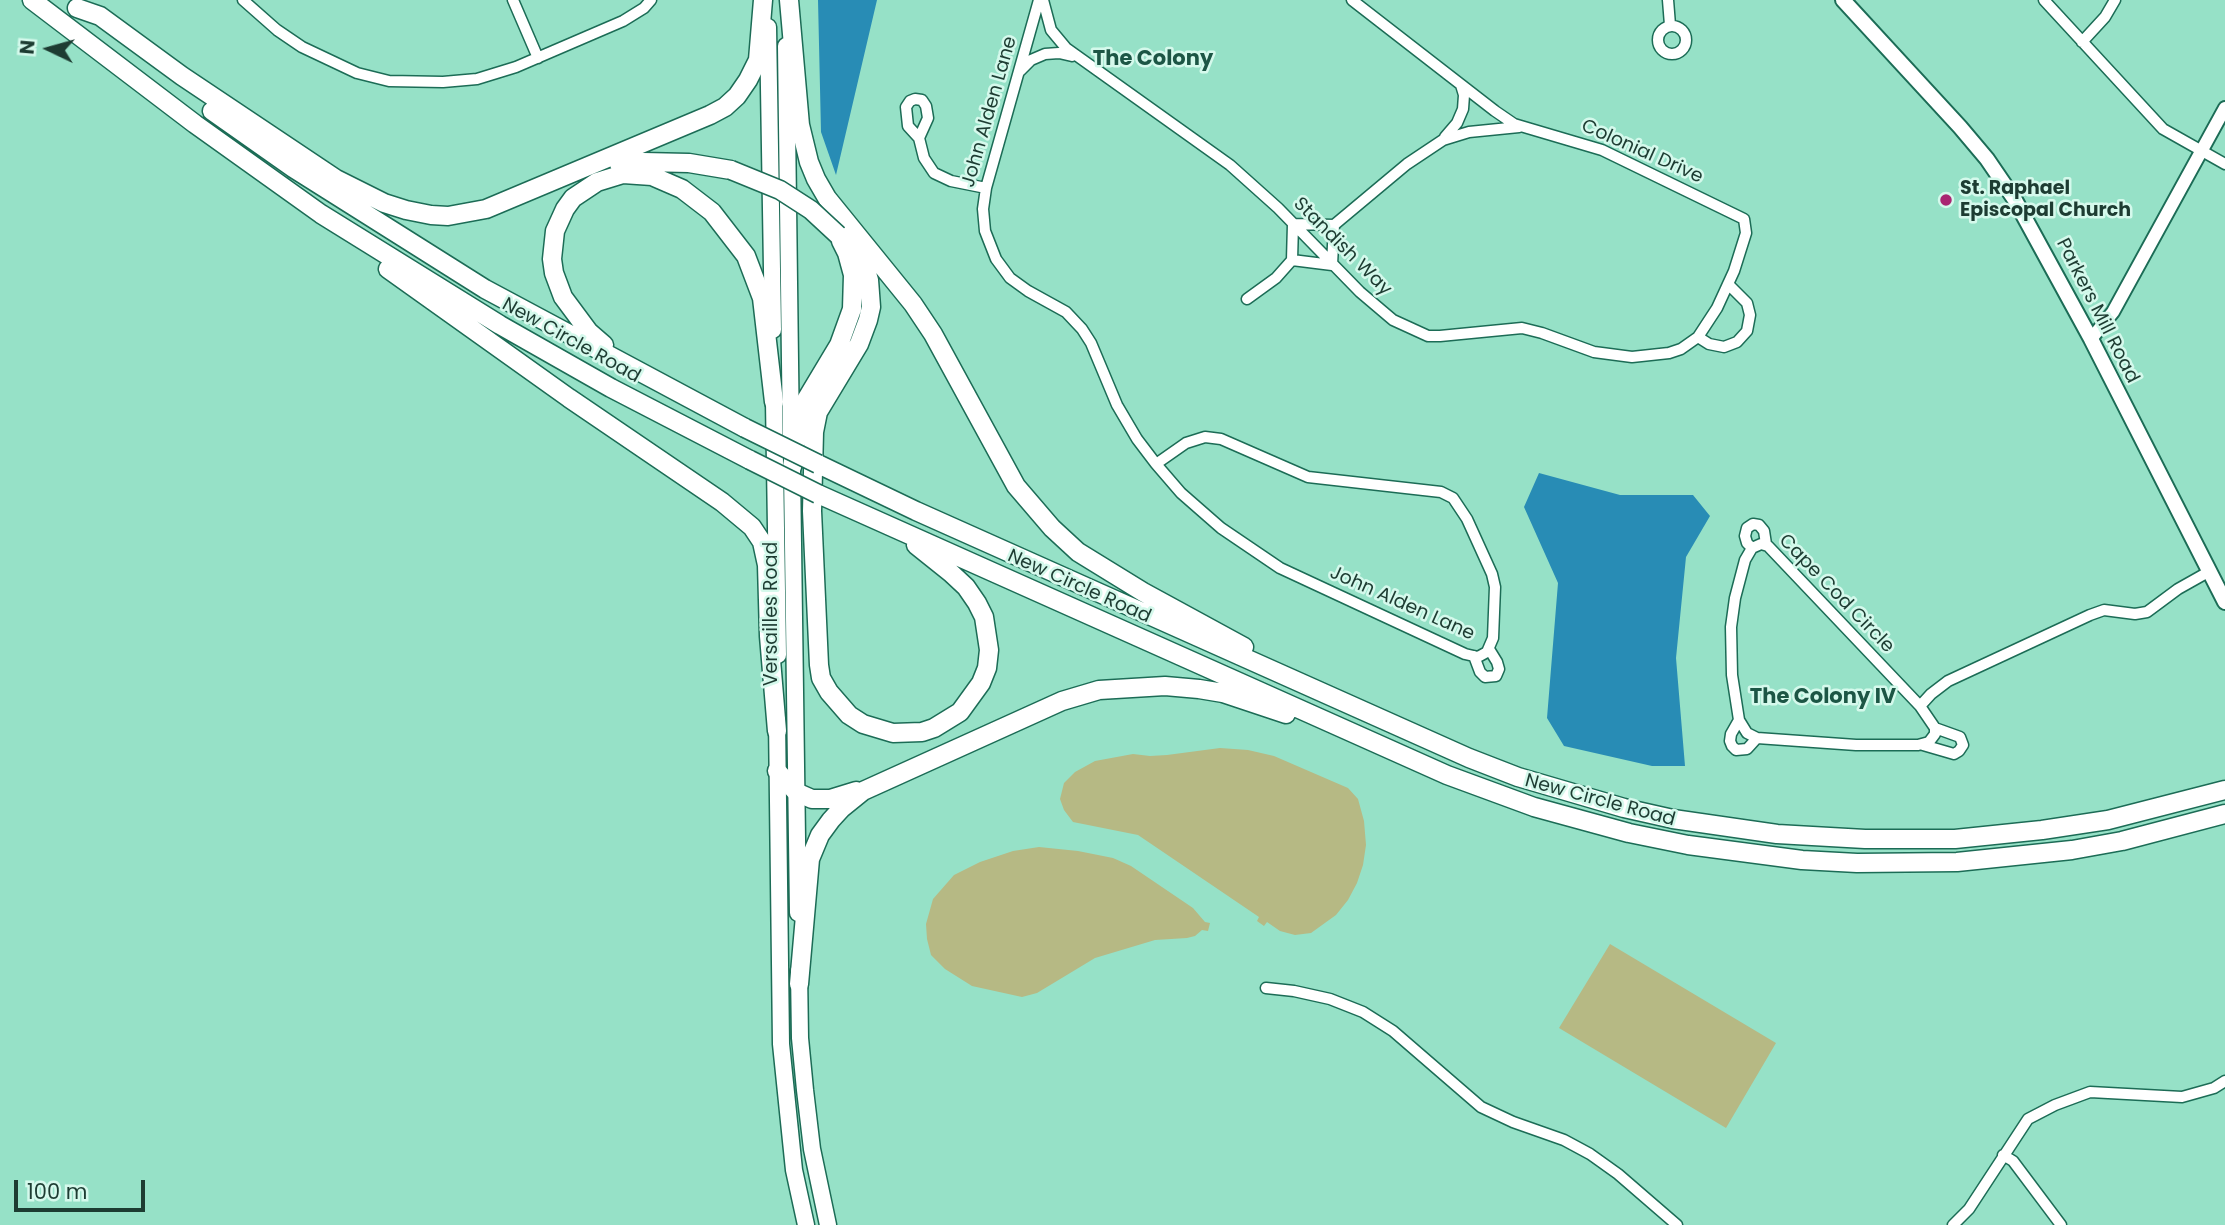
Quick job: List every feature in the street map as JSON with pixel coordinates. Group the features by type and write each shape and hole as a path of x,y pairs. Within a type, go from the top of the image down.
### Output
{"highway":[{"name":"New Circle Road","path":"32,0 134,79 321,214 500,326 611,387 818,494 1468,783 1577,820 1688,845 1802,860 1908,863 2025,856 2122,841 2225,814"},
{"path":"72,4 100,16 181,76 336,179 395,206 431,215 466,214 486,209 710,115 737,96 758,60 765,0"},
{"path":"787,0 804,144 816,179 838,212 920,314 1016,486 1052,528 1078,552 1123,580 1351,706"},
{"name":"New Circle Road","path":"72,4 172,82 304,175 485,289 745,428 916,511 1469,758 1549,787 1673,819 1777,834 1828,838 1955,839 2017,833 2108,820 2225,790"},
{"path":"568,175 607,166 643,162 688,163 731,170 779,190 811,210 838,235 847,253 853,275 852,309 839,345 806,400 799,422 792,467"},
{"path":"686,397 611,353 589,332 563,297 554,273 552,244 565,209 583,190 610,176 652,176 682,189 712,212 735,240 746,256 762,298 774,402"},
{"path":"838,212 850,242 866,267 871,307 859,344 824,401 815,424 812,511 821,678 833,698 849,715 863,724 893,733 922,732 947,722 960,712 981,683 989,650 984,617 966,587 939,561 903,536 862,513"},
{"path":"321,214 412,287 722,502 752,527 762,542 767,565 769,636 777,732"},
{"path":"777,771 796,792 820,800 876,785 1062,701 1098,690 1129,687 1164,686 1223,693 1389,750"},
{"path":"799,984 807,874 814,846 842,808 876,785"}],"main road":[{"name":"Versailles Road","path":"765,0 774,402 781,1044 794,1170 806,1225"},
{"name":"Versailles Road","path":"787,0 800,1038 813,1149 828,1225"},
{"name":"Parkers Mill Road","path":"1843,0 1952,118 1999,175 2037,236 2225,602"}],"street":[{"path":"243,0 277,30 302,47 357,73 389,81 443,82 477,79 538,58 623,21 644,8 650,0"},
{"path":"513,0 538,58"},
{"name":"Standish Way","path":"1041,0 1051,30 1066,48 1230,165 1384,313 1429,335 1440,337 1522,328 1542,332 1594,352 1632,357 1670,353 1698,337 1717,308 1741,250 1746,233 1745,221"},
{"name":"John Alden Lane","path":"1041,0 983,200 988,241 996,259 1014,282 1066,312 1082,329 1091,342 1117,405 1136,439 1156,464 1202,513 1264,559 1465,654 1485,655 1489,649 1493,638 1496,598 1492,574 1468,519 1458,503 1446,494 1318,479 1213,438 1186,443 1156,464"},
{"name":"Colonial Drive","path":"1352,0 1495,111 1520,127 1602,150 1739,215 1745,221"},
{"path":"1668,0 1670,25"},
{"path":"2044,0 2164,129 2225,164"},
{"path":"2082,42 2105,17 2115,0"},
{"name":"Standish Way","path":"1019,71 1031,60 1045,54 1064,53 1079,59"},
{"path":"1247,299 1276,278 1292,260 1293,223 1334,225 1407,164 1443,140 1453,129 1463,109 1464,95 1460,84"},
{"path":"2091,339 2113,312 2225,108"},
{"path":"1443,140 1469,132 1520,127"},
{"path":"919,138 924,159 934,173 951,181 986,188"},
{"path":"1292,260 1332,264 1334,225"},
{"path":"1698,337 1709,344 1724,347 1737,342 1747,331 1750,314 1747,303 1728,284"},
{"path":"1752,548 1745,536 1747,528 1753,524 1759,525 1765,531 1766,544"},
{"name":"Cape Cod Circle","path":"1757,738 1748,749 1736,750 1730,741 1739,720 1731,660 1731,627 1741,571 1752,548 1766,544 1920,706 1936,728"},
{"path":"1920,706 1948,681 2098,612 2147,612 2178,589 2210,571"},
{"path":"1474,656 1485,677 1496,676 1499,669 1489,649"},
{"path":"1739,720 1747,733 1757,738 1856,745 1923,745 1954,754 1963,745 1960,737 1936,728 1933,739 1923,745"},
{"path":"1266,988 1318,996 1363,1012 1393,1031 1482,1107 1513,1122 1564,1140 1590,1154 1618,1174 1676,1225"},
{"path":"1953,1225 1969,1209 2028,1119 2055,1104 2090,1092 2182,1097 2225,1082"},
{"path":"2003,1155 2013,1161 2061,1225"}],"green space":[{"path":"1220,748 1248,750 1274,756 1348,788 1358,799 1364,821 1366,845 1357,883 1336,915 1311,933 1295,935 1280,931 1267,922 1264,926 1257,921 1259,917 1138,835 1073,822 1060,799 1064,783 1075,772 1095,761 1133,754 1167,755"},
{"path":"1039,847 1113,858 1131,866 1193,908 1205,922 1210,923 1208,931 1202,930 1187,938 1155,940 1095,958 1037,993 1022,997 972,986 945,969 931,955 926,924 933,899 954,875 980,862 1013,851"},
{"path":"1610,944 1776,1043 1726,1128 1559,1028"}],"water":[{"path":"818,0 877,0 836,175 821,132"},
{"path":"1539,473 1620,495 1693,495 1710,516 1686,557 1676,658 1685,766 1652,766 1564,746 1547,718 1558,583 1524,507"}],"place":[{"name":"St. Raphael Episcopal Church","path":"1946,200"}],"district":[{"name":"The Colony","path":"1153,60"},
{"name":"The Colony IV","path":"1823,698"}]}
